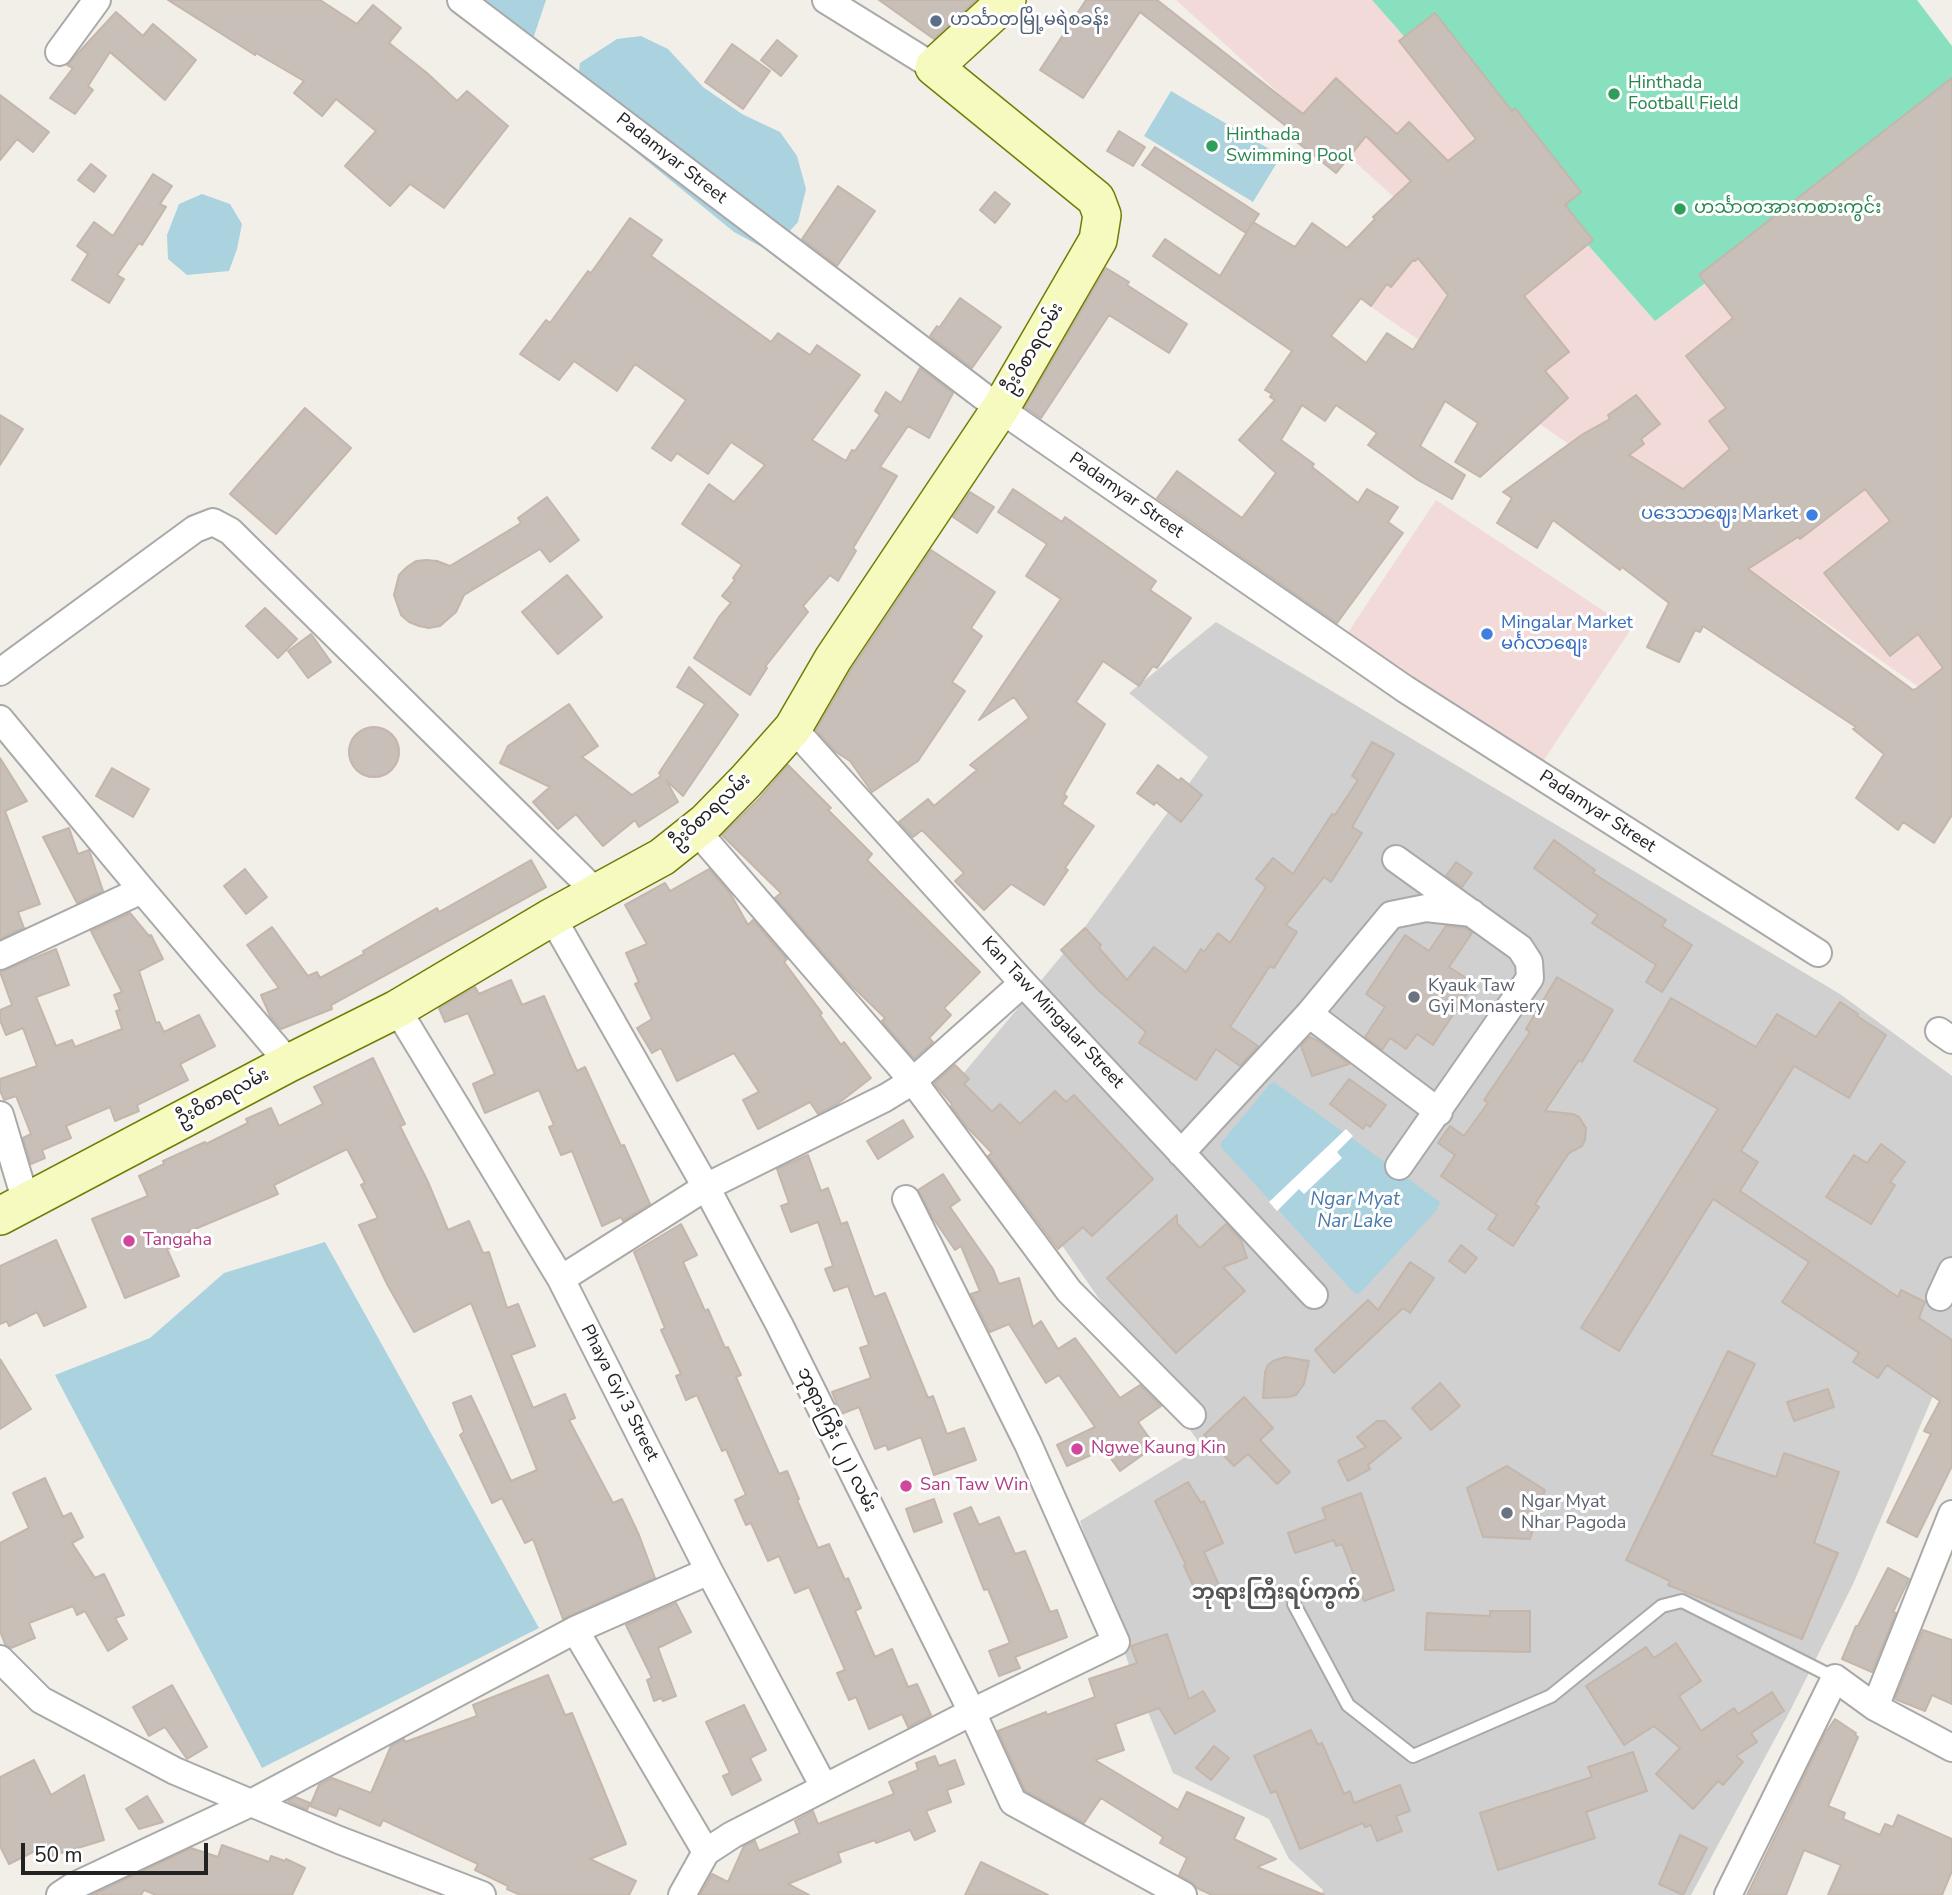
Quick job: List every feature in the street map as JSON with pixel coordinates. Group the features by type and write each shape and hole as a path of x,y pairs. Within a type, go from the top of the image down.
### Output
{"street":[{"path":"59,52 97,0"},
{"name":"Padamyar Street","path":"461,0 1000,409 1405,689 1818,953"},
{"path":"826,0 934,67 1007,0"},
{"name":"ဦးဝိစာရလမ်း","path":"13,1209 397,1009 552,916 662,857 696,830 746,781 793,728 833,659 1000,409 1098,240 1102,215 1096,199 934,67"},
{"path":"0,673 194,529 213,523 230,531 597,893"},
{"path":"0,719 289,1063"},
{"name":"Kan Taw Mingalar Street","path":"793,728 1023,983 1314,1295"},
{"path":"696,830 913,1081 1069,1291 1192,1415"},
{"path":"1396,859 1520,948 1529,962 1530,978 1399,1166"},
{"path":"0,956 142,890"},
{"path":"1181,1153 1309,1014 1391,915 1426,908 1474,913"},
{"name":"ဘုရားကြီး ( ၂ ) လမ်း","path":"552,916 706,1187 779,1324 972,1712 1013,1802 1183,1895"},
{"path":"561,1279 706,1187 886,1098 913,1081 1023,983"},
{"name":"Phaya Gyi 3 Street","path":"397,1009 561,1279 709,1571 824,1787"},
{"path":"1309,1014 1439,1112"},
{"path":"0,1115 13,1209"},
{"path":"682,1895 706,1852 732,1835 972,1712 1116,1642 1028,1444 906,1199"},
{"path":"1940,1297 1952,1271"},
{"path":"1875,1707 1952,1514"},
{"path":"60,1895 253,1802 575,1630 709,1571"},
{"path":"575,1630 706,1852"},
{"path":"0,1659 41,1700 175,1770 340,1840 482,1895"},
{"path":"1728,1895 1835,1678 1875,1707 1952,1748"}],"lane":[{"path":"1294,1604 1348,1705 1413,1756 1551,1696 1662,1606 1682,1601 1835,1678"}],"shaded area":[{"name":"ပဒေသာဈေး Market","path":"1176,0 1372,0 1655,321 1952,97 1952,710 1331,279 1406,208"},
{"name":"Mingalar Market မင်္ဂလာစျေး","path":"1436,500 1631,629 1538,769 1343,640"},
{"path":"1216,622 1840,994 1952,1076 1952,1351 1854,1582 1791,1709 1691,1895 1321,1895 1323,1890 1289,1859 1269,1819 1173,1773 1131,1671 1080,1521 1202,1447 952,1087 1079,935 1208,757 1129,693"}],"green space":[{"name":"ဟင်္သာတအားကစားကွင်း","path":"1372,0 1917,0 1952,46 1952,97 1655,321"}],"water":[{"path":"456,0 546,0 532,42"},
{"path":"641,36 668,49 703,87 742,114 780,132 797,156 806,189 798,222 771,252 734,232 588,113 575,97 580,63 617,39"},
{"name":"Hinthada Swimming Pool","path":"1171,91 1281,156 1253,202 1144,136"},
{"path":"202,194 230,204 242,224 229,271 187,275 168,259 167,235 179,204"},
{"name":"Ngar Myat Nar Lake","path":"1274,1082 1440,1202 1436,1211 1360,1293 1355,1294 1221,1147 1221,1143"},
{"path":"325,1242 539,1628 262,1768 55,1375 150,1338 224,1273"}],"pier":[{"path":"1346,1129 1353,1136 1337,1152 1342,1158 1304,1194 1299,1189 1277,1211 1269,1202"}],"building":[{"path":"168,0 320,0 357,24 373,5 401,28 389,43 457,101 467,91 508,126 444,208 410,184 390,206 345,166 376,131 336,99 322,116 294,93 304,81 256,53 255,55"},
{"name":"ဟင်္သာတမြို့မရဲစခန်း","path":"879,0 976,0 934,39"},
{"path":"1086,0 1157,0 1303,114 1336,78 1397,134 1409,122 1448,161 1476,139 1399,41 1435,13 1512,111 1515,108 1581,192 1565,205 1593,240 1524,296 1569,352 1545,371 1568,398 1480,477 1455,462 1478,423 1445,401 1420,446 1465,475 1452,499 1418,480 1368,445 1377,433 1336,405 1325,421 1302,405 1281,440 1314,464 1312,467 1358,503 1367,489 1398,507 1388,522 1403,533 1337,623 1157,498 1177,471 1242,518 1276,473 1239,440 1275,400 1270,397 1272,394 1265,390 1292,351 1153,256 1165,239 1220,276 1253,222 1295,247 1312,223 1347,248 1375,219 1373,217 1411,181 1366,136 1336,173 1292,138 1295,133 1140,12 1083,98 1040,70","holes":["1418,258 1448,295 1413,350 1387,333 1366,363 1331,336 1361,298 1371,306 1387,284 1391,287 1413,260"]},
{"path":"116,12 143,36 153,24 196,60 165,100 110,52 88,86 93,90 75,114 50,98 73,68 67,65"},
{"path":"777,40 797,56 781,76 761,60"},
{"path":"732,44 770,71 743,109 705,82"},
{"path":"1952,78 1952,815 1934,843 1903,822 1898,830 1856,798 1884,754 1853,729 1856,727 1703,626 1700,632 1695,630 1679,662 1647,647 1669,603 1553,520 1537,548 1497,523 1512,498 1503,492 1583,434 1610,419 1608,415 1636,395 1660,424 1641,439 1644,444 1629,455 1683,489 1730,449 1709,421 1726,408 1686,356 1733,318 1699,275","holes":["1865,489 1890,521 1824,573 1890,656 1918,634 1943,668 1913,690 1748,569 1798,537 1800,539"]},
{"path":"0,95 49,132 33,152 17,139 0,160"},
{"path":"1119,131 1145,147 1133,166 1107,151"},
{"path":"1155,147 1259,214 1246,233 1142,165"},
{"path":"91,164 106,176 94,192 78,180"},
{"path":"153,174 172,186 160,204 166,207 142,245 139,243 117,275 124,279 109,303 72,280 88,254 77,246 94,222 113,236"},
{"path":"838,186 875,211 837,266 802,239"},
{"path":"995,192 1010,204 995,223 980,210"},
{"path":"630,218 662,240 651,256 771,342 778,333 810,355 817,345 860,375 812,440 846,461 880,415 875,411 886,392 901,403 920,368 953,393 929,438 908,426 880,467 897,476 853,548 856,551 838,581 830,575 803,606 808,612 765,667 767,668 750,695 694,658 719,617 731,603 722,596 735,580 733,578 742,565 682,524 709,484 734,502 765,465 731,442 708,474 677,453 671,461 652,448 686,400 635,364 617,391 574,361 559,380 520,354 546,320 550,323 588,271 591,273"},
{"path":"1106,268 1187,324 1169,353 1109,315 1041,418 1025,407"},
{"path":"960,298 1001,327 972,368 930,336 937,326 939,328"},
{"path":"305,408 351,448 276,534 230,494"},
{"path":"0,415 23,429 0,465"},
{"path":"1013,489 1062,522 1065,517 1156,581 1150,590 1191,618 1157,668 1153,666 1139,686 1103,661 1076,702 1105,724 1064,794 1067,797 1062,804 1094,826 1044,905 1011,884 984,910 955,881 964,873 922,830 913,837 899,822 928,799 934,806 977,770 970,765 1029,718 1014,697 979,720 1061,599 1026,576 1047,544 998,512"},
{"path":"970,492 994,507 977,533 953,517"},
{"path":"547,497 579,540 550,562 540,549 464,595 456,612 440,626 419,626 401,615 394,595 399,575 407,567 416,561 426,560 450,566 521,523 518,518"},
{"path":"931,550 995,592 971,628 982,636 952,682 965,691 918,761 872,792 850,761 836,752 816,730 851,670"},
{"path":"567,575 602,617 558,654 522,612"},
{"path":"265,608 297,639 278,658 246,626"},
{"path":"311,634 331,662 308,678 288,651"},
{"path":"689,667 738,715 683,796 666,780 678,802 639,827 635,820 603,846 576,814 558,829 533,802 550,787 500,763 508,746 569,704 598,746 582,757 632,795 661,776 659,773 705,704 677,687"},
{"path":"374,727 392,734 399,752 392,770 374,777 356,770 349,752 356,734"},
{"path":"1372,742 1394,754 1352,827 1362,833 1331,882 1324,877 1286,925 1297,932 1274,968 1270,966 1230,1027 1258,1046 1240,1066 1216,1049 1196,1080 1139,1043 1146,1032 1098,990 1061,950 1085,928 1127,980 1154,947 1186,972 1201,949 1204,952 1218,933 1230,943 1266,887 1256,879 1273,858 1293,874 1358,780 1352,776"},
{"path":"0,758 27,801 5,811 40,904 18,912 24,928 0,939"},
{"path":"788,765 872,854 867,860 980,972 944,1008 951,1015 929,1038 933,1042 914,1059 882,1021 885,1018 851,985 775,898 781,893 722,835 759,799"},
{"path":"1158,765 1179,781 1181,778 1202,795 1181,822 1156,802 1154,805 1137,793"},
{"path":"112,768 149,789 133,817 96,796"},
{"path":"69,828 78,854 89,850 103,891 77,903 43,837"},
{"path":"1554,840 1595,870 1593,873 1666,920 1662,926 1692,945 1662,992 1646,982 1656,965 1592,923 1598,915 1534,868"},
{"path":"531,860 546,887 331,1005 332,1009 281,1029 270,1016 261,995 279,988 247,945 272,927 308,976 317,972 320,978 437,908 439,912"},
{"path":"1456,862 1472,873 1462,887 1446,876"},
{"path":"245,869 267,897 246,914 224,886"},
{"path":"709,869 730,893 748,925 753,920 787,959 784,962 822,1013 820,1015 841,1045 844,1042 871,1078 836,1105 818,1114 810,1102 758,1129 743,1100 759,1092 734,1053 677,1081 661,1048 652,1053 637,1028 652,1019 635,984 639,982 626,953 647,944 625,905 665,883 670,891"},
{"path":"130,913 149,936 151,935 163,959 139,971 156,1023 159,1022 164,1032 199,1015 215,1046 180,1064 188,1080 137,1105 139,1111 115,1121 110,1107 66,1126 71,1138 42,1150 45,1158 31,1164 23,1138 31,1134 16,1096 4,1100 0,1079 37,1066 23,1028 6,1035 0,1020 0,1010 12,1005 0,972 56,949 69,985 36,997 56,1046 72,1040 75,1047 122,1029 116,1011 120,1010 114,995 122,992 91,931"},
{"path":"1446,926 1465,928 1472,933 1449,967 1474,983 1433,1045 1417,1034 1406,1049 1390,1038 1382,1050 1365,1037 1385,1007 1366,994 1405,935 1429,951"},
{"path":"1557,977 1613,1010 1582,1062 1579,1060 1545,1111 1579,1117 1586,1128 1585,1140 1582,1146 1569,1153 1535,1204 1539,1207 1513,1246 1488,1229 1497,1215 1441,1176 1455,1155 1438,1143 1450,1126 1464,1136 1488,1103 1484,1100 1530,1032 1526,1029"},
{"path":"511,980 522,1005 544,996 577,1071 585,1067 621,1146 624,1145 650,1204 623,1221 621,1217 602,1226 572,1151 561,1155 549,1127 554,1125 539,1090 485,1113 473,1084 495,1074 468,1013 445,1022 439,1008 475,987 479,994"},
{"path":"1671,998 1756,1047 1777,1014 1816,1037 1840,1002 1886,1035 1849,1098 1794,1066 1741,1151 1758,1162 1740,1191 1898,1297 1901,1290 1925,1302 1919,1318 1952,1340 1952,1466 1917,1537 1887,1522 1931,1434 1924,1431 1940,1401 1887,1365 1878,1378 1853,1362 1859,1353 1782,1302 1809,1262 1713,1199 1619,1351 1581,1328 1718,1109 1634,1061"},
{"path":"1310,1037 1349,1064 1312,1076 1301,1046"},
{"path":"373,1058 405,1124 400,1126 448,1230 469,1221 483,1253 489,1252 507,1308 518,1304 535,1346 511,1355 533,1408 565,1394 575,1418 569,1420 613,1503 622,1499 655,1578 563,1619 533,1539 525,1543 502,1498 492,1503 460,1435 464,1432 453,1403 471,1396 511,1481 537,1470 471,1303 414,1332 359,1225 378,1218 361,1185 365,1183 347,1149 274,1185 278,1194 188,1232 191,1237 167,1249 179,1276 125,1298 92,1219 148,1196 139,1176 164,1164 163,1161 248,1123 246,1119 271,1108 279,1126 323,1104 314,1087"},
{"path":"955,1065 969,1079 964,1084 992,1112 1000,1104 1020,1124 1055,1091 1066,1102 1074,1095 1153,1179 1092,1236 1083,1227 1058,1249 988,1156 992,1153 966,1126 934,1083"},
{"path":"1349,1079 1386,1105 1370,1127 1366,1124 1363,1129 1330,1104"},
{"path":"903,1120 913,1137 878,1159 867,1141"},
{"path":"1881,1144 1905,1162 1890,1182 1895,1185 1871,1224 1826,1197 1854,1155 1867,1163"},
{"path":"808,1155 821,1191 828,1188 841,1224 847,1222 874,1297 885,1293 928,1398 933,1396 947,1434 964,1428 976,1460 934,1475 921,1437 888,1450 886,1445 875,1449 859,1407 841,1414 832,1392 871,1378 860,1348 869,1345 848,1286 834,1291 825,1269 833,1266 818,1222 791,1232 781,1206 789,1203 777,1169"},
{"path":"943,1174 960,1200 950,1207 993,1269 999,1284 1019,1278 1033,1327 1041,1321 1058,1349 1075,1338 1120,1398 1140,1385 1161,1406 1138,1422 1155,1446 1120,1471 1104,1449 1067,1466 1057,1445 1095,1427 1059,1375 1046,1383 1009,1324 990,1332 971,1294 980,1291 961,1246 955,1250 918,1190"},
{"path":"1177,1215 1177,1223 1200,1248 1226,1224 1241,1240 1247,1258 1223,1267 1245,1291 1176,1353 1107,1278"},
{"path":"681,1224 697,1255 683,1262 705,1311 708,1309 725,1348 728,1347 741,1375 736,1377 779,1474 787,1471 818,1548 829,1544 845,1580 848,1578 861,1608 855,1611 875,1657 892,1649 908,1687 917,1684 931,1715 908,1727 902,1714 869,1729 856,1697 849,1700 837,1673 845,1670 809,1587 795,1593 779,1556 768,1561 751,1523 746,1525 735,1500 746,1495 726,1449 722,1451 697,1395 686,1400 676,1376 681,1374 661,1330 665,1328 634,1252"},
{"path":"56,1240 86,1307 44,1326 37,1312 9,1326 7,1321 0,1324 0,1266"},
{"path":"1461,1245 1477,1258 1465,1273 1449,1261"},
{"path":"1410,1262 1434,1278 1410,1313 1403,1308 1334,1373 1315,1350 1368,1300 1378,1310"},
{"path":"1728,1351 1755,1364 1711,1455 1776,1477 1784,1453 1839,1472 1814,1543 1838,1553 1802,1639 1668,1585 1670,1581 1626,1560"},
{"path":"1285,1357 1309,1361 1304,1384 1296,1395 1263,1398 1268,1365"},
{"path":"0,1359 31,1409 0,1429"},
{"path":"1440,1383 1460,1406 1431,1430 1412,1408"},
{"path":"1828,1389 1834,1407 1794,1421 1787,1402"},
{"path":"1244,1397 1273,1428 1260,1440 1290,1472 1277,1484 1248,1454 1234,1466 1204,1435"},
{"path":"1377,1421 1385,1421 1401,1438 1368,1465 1370,1469 1348,1481 1338,1461 1366,1447 1357,1437"},
{"name":"Ngar Myat Nhar Pagoda","path":"1507,1466 1545,1490 1530,1539 1483,1537 1467,1488"},
{"path":"45,1478 63,1517 71,1513 83,1537 72,1543 95,1578 104,1574 124,1615 115,1618 127,1639 108,1651 85,1611 77,1615 73,1606 29,1623 35,1638 11,1648 5,1644 0,1631 0,1543 29,1528 13,1493"},
{"path":"1188,1482 1201,1503 1204,1501 1223,1543 1204,1552 1219,1585 1197,1594 1155,1501"},
{"path":"1361,1493 1394,1590 1364,1601 1342,1544 1336,1546 1334,1540 1295,1553 1288,1533 1326,1519 1322,1508"},
{"path":"934,1499 942,1522 914,1532 906,1509"},
{"path":"971,1507 979,1525 999,1517 1015,1554 1025,1551 1050,1612 1057,1610 1067,1637 1015,1657 1020,1668 999,1676 989,1651 1010,1643 988,1589 984,1590 954,1514"},
{"path":"1888,1568 1909,1579 1893,1612 1896,1613 1872,1672 1842,1659 1856,1626"},
{"path":"676,1603 691,1632 658,1648 676,1696 654,1701 647,1680 652,1678 626,1625"},
{"path":"1490,1611 1530,1611 1530,1652 1425,1650 1427,1613 1490,1616"},
{"path":"1923,1630 1952,1640 1952,1704 1932,1695 1925,1711 1895,1699"},
{"path":"1167,1634 1189,1699 1203,1691 1215,1711 1175,1734 1159,1708 1115,1724 1124,1750 1095,1760 1178,1810 1187,1792 1244,1818 1234,1839 1276,1859 1257,1867 1324,1895 1212,1895 1179,1875 1187,1858 1160,1843 1163,1837 1101,1798 1084,1823 1025,1791 998,1731 1095,1697 1089,1679 1137,1663 1131,1646"},
{"path":"1676,1643 1701,1681 1679,1696 1701,1731 1734,1708 1738,1714 1772,1692 1784,1711 1751,1733 1757,1742 1736,1756 1743,1762 1723,1785 1718,1781 1693,1809 1656,1774 1680,1748 1654,1726 1624,1745 1586,1686 1646,1647 1654,1658"},
{"path":"548,1675 565,1715 572,1713 626,1844 590,1859 636,1881 629,1895 520,1895 475,1870 478,1864 383,1820 380,1826 339,1808 336,1816 310,1806 319,1785 332,1778 371,1793 391,1746 404,1739 405,1742 477,1716 473,1705"},
{"path":"172,1685 207,1747 187,1759 165,1727 149,1736 133,1707"},
{"path":"744,1705 766,1750 750,1758 761,1780 732,1795 723,1776 730,1773 706,1722"},
{"path":"1835,1719 1858,1737 1828,1806 1845,1813 1843,1819 1880,1835 1885,1824 1893,1827 1898,1815 1952,1839 1952,1871 1942,1895 1828,1895 1841,1865 1804,1850 1786,1895 1747,1895 1824,1735"},
{"path":"1311,1730 1318,1745 1322,1743 1344,1794 1350,1791 1354,1803 1400,1785 1410,1811 1396,1816 1402,1831 1377,1841 1371,1825 1365,1827 1363,1823 1300,1849 1276,1791 1271,1793 1254,1756"},
{"path":"1214,1746 1229,1758 1211,1780 1196,1768"},
{"path":"1633,1752 1647,1791 1586,1812 1595,1838 1498,1870 1480,1813 1592,1777 1588,1767"},
{"path":"935,1756 939,1766 955,1760 964,1784 947,1790 951,1802 926,1811 935,1831 915,1840 910,1830 838,1853 841,1862 788,1884 809,1895 700,1895 712,1874 728,1882 744,1846 755,1841 759,1851 800,1833 795,1821 813,1811 818,1824 894,1794 889,1782 918,1770 916,1763"},
{"path":"34,1760 51,1795 84,1775 104,1840 48,1857 43,1848 9,1864 0,1846 0,1777"},
{"path":"147,1796 163,1822 139,1829 126,1809"},
{"path":"295,1797 310,1803 307,1810 288,1801"},
{"path":"1680,1835 1707,1848 1683,1895 1659,1884"},
{"path":"222,1845 269,1862 271,1856 285,1861 286,1859 305,1868 292,1895 156,1895 144,1890 141,1895 92,1895 191,1848 218,1857"},
{"path":"981,1862 1048,1895 965,1895"}],"place":[{"name":"ဟင်္သာတမြို့မရဲစခန်း","path":"936,21"},
{"name":"Hinthada Football Field","path":"1614,94"},
{"name":"Hinthada Swimming Pool","path":"1212,146"},
{"name":"ဟင်္သာတအားကစားကွင်း","path":"1680,209"},
{"name":"ပဒေသာဈေး Market","path":"1812,515"},
{"name":"Mingalar Market မင်္ဂလာစျေး","path":"1487,634"},
{"name":"Kyauk Taw Gyi Monastery","path":"1414,997"},
{"name":"Tangaha","path":"129,1241"},
{"name":"Ngwe Kaung Kin","path":"1077,1449"},
{"name":"San Taw Win","path":"906,1486"},
{"name":"Ngar Myat Nhar Pagoda","path":"1507,1513"}],"district":[{"name":"ဘုရားကြီးရပ်ကွက်","path":"1276,1594"}]}
